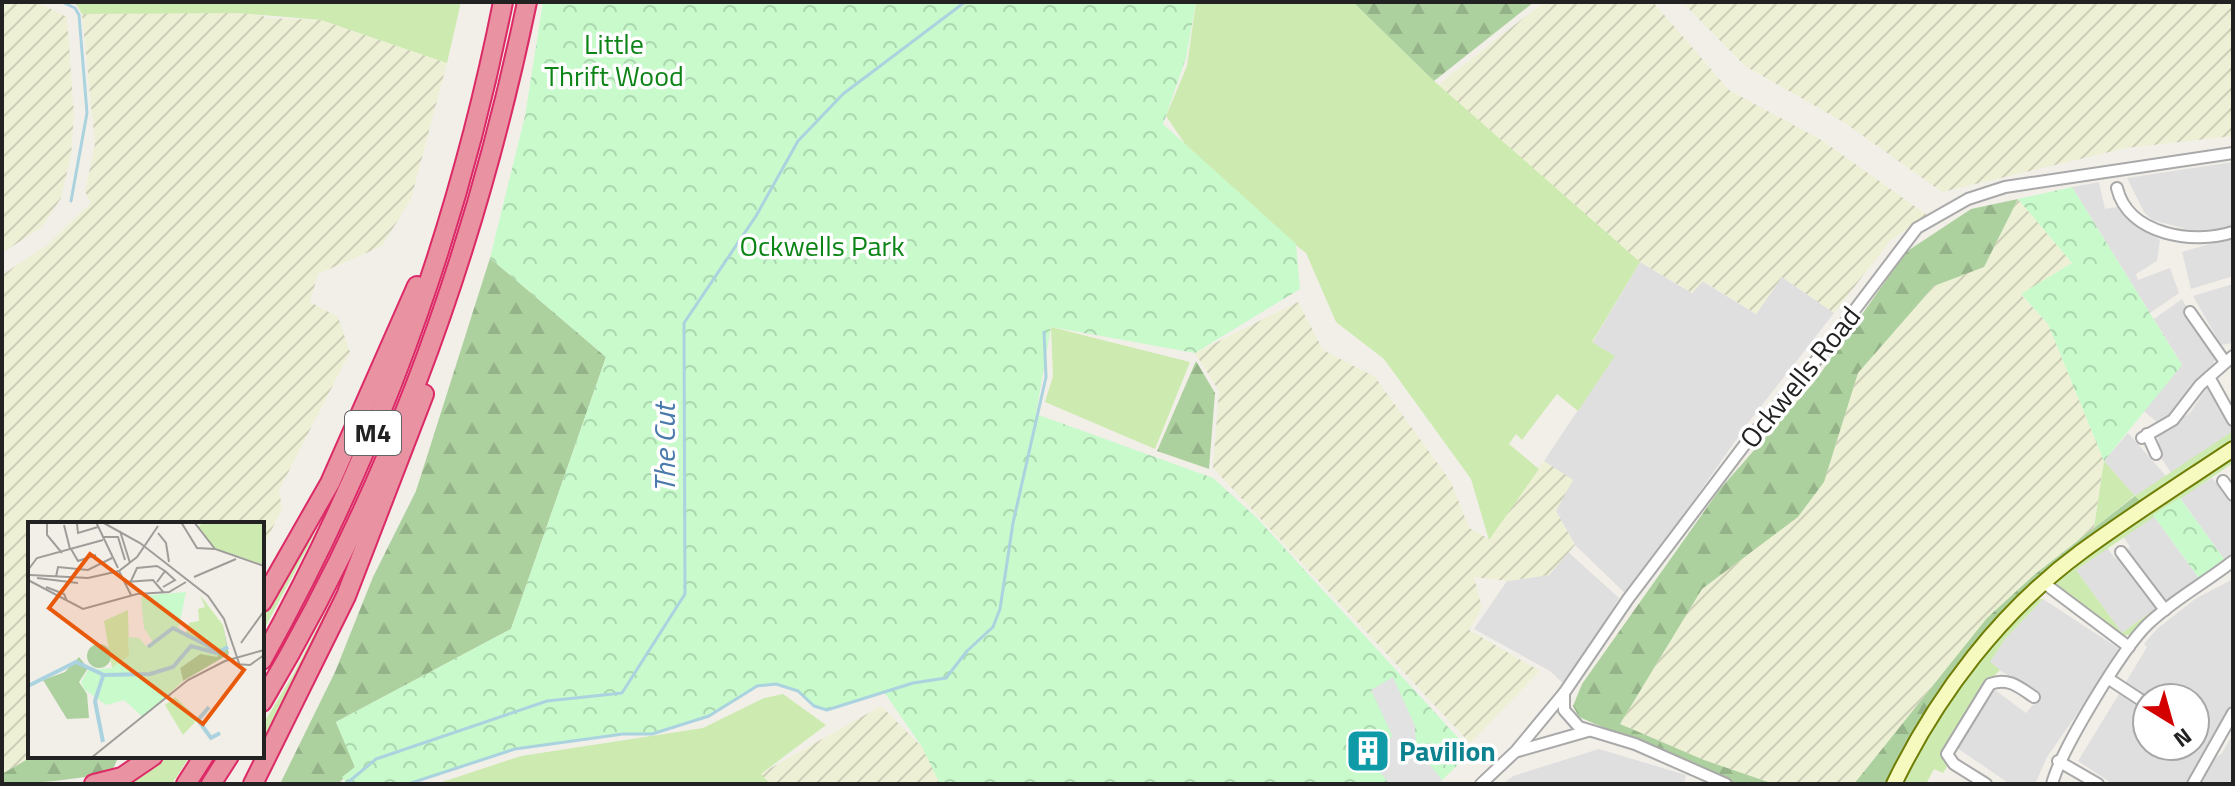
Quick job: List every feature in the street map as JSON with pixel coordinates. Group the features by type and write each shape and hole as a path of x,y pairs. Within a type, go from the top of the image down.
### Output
{"highway":[{"name":"M4","path":"264,656 312,567 379,420 435,270 503,2"},
{"name":"M4","path":"253,784 320,654 367,548 434,366 449,299 498,133 527,2"},
{"name":"M4","path":"264,599 313,516 349,443 456,195"},
{"name":"M4","path":"264,698 354,528 449,299"},
{"path":"94,784 133,771 150,758"},
{"path":"186,784 203,758"},
{"path":"211,784 228,758"}],"street":[{"name":"Ockwells Road","path":"1481,784 1516,751 1564,693 1628,599 1749,439 1819,357 1917,228 1968,199 2005,187 2233,153"},
{"path":"2116,196 2146,224 2170,233 2199,240 2233,232"},
{"path":"2156,454 2144,436 2179,414 2209,377 2229,359 2190,312"},
{"path":"2209,377 2233,420"},
{"path":"1894,784 1948,690 1995,632 2044,583 2080,553 2233,449"},
{"path":"2223,481 2233,495"},
{"path":"2121,552 2165,610"},
{"path":"2052,784 2058,761 2129,647 2165,610 2233,561"},
{"path":"2044,583 2129,647"},
{"path":"2109,679 2131,693"},
{"path":"1986,784 1954,764 1947,754 1990,684 2001,680 2012,682 2034,697"},
{"path":"1564,693 1564,710 1579,727 1635,744 1702,779 1726,784"},
{"path":"2193,784 2233,713"},
{"path":"1516,751 1588,731"},
{"path":"2058,761 2098,784"}],"shaded area":[{"path":"2233,162 2233,225 2225,228 2194,231 2152,220 2144,212 2127,178"},
{"path":"2099,182 2105,209 2117,207 2136,225 2160,240 2157,261 2136,274 2138,280 2170,268 2179,293 2150,313 2072,187"},
{"path":"2233,237 2233,276 2191,289 2182,252"},
{"path":"1640,262 1692,293 1702,281 1756,314 1782,277 1834,313 1748,423 1627,595 1575,545 1556,511 1544,461 1614,356 1592,343"},
{"path":"2233,284 2233,343 2221,345 2193,296"},
{"path":"2182,299 2215,355 2214,363 2195,382 2178,409 2159,424 2143,410 2182,365 2154,319"},
{"path":"2208,386 2233,431 2171,473 2160,456 2158,435 2190,413"},
{"path":"2128,433 2166,476 2135,496 2104,461"},
{"path":"2212,478 2233,500 2233,553 2224,559 2180,498"},
{"path":"2153,515 2199,578 2167,601 2161,598 2127,551 2130,547 2123,536"},
{"path":"2107,548 2115,558 2121,557 2155,602 2155,609 2122,633 2076,570"},
{"path":"1567,551 1619,598 1566,686 1550,671 1474,629 1507,581 1549,575"},
{"path":"2233,579 2233,702 2211,741 2211,682 2131,682 2131,685 2126,682 2147,647 2144,644 2157,629 2195,599"},
{"path":"2043,599 2118,648 2116,658 2047,757 2035,784 2010,784 1957,748 1995,690 2026,713 2040,697 1989,663 2005,639"},
{"path":"1393,677 1415,726 1416,747 1442,780 1438,784 1389,784 1377,768 1392,735 1371,690"},
{"path":"2119,694 2131,702 2131,762 2199,762 2187,784 2113,784 2078,761"},
{"path":"2233,734 2233,784 2200,784 2214,759 2222,753"},
{"path":"1599,749 1686,775 1684,784 1503,784 1513,776"}],"green space":[{"path":"2,2 37,2 67,17 74,114 71,155 61,198 42,227 2,253"},
{"path":"74,2 241,2 266,18 321,20 447,63 411,199 382,246 318,274 310,302 338,317 350,352 279,490 282,509 264,545 264,522 28,522 30,758 2,774 2,275 46,246 91,203 85,192 95,144 82,14"},
{"path":"461,2 447,63 321,20 238,13 82,14 76,3"},
{"name":"Ockwells Park","path":"543,2 1196,2 1186,58 1163,124 1296,244 1300,289 1195,353 1051,327 1036,414 1213,478 1256,517 1471,752 1438,784 940,784 922,747 884,692 827,710 814,706 798,691 776,684 757,686 709,716 652,734 623,734 515,749 408,784 347,784 342,777 355,767 336,722 511,629 606,357 490,258 525,116"},
{"path":"1196,2 1353,2 1434,81 1640,262 1592,342 1615,356 1578,411 1557,394 1522,440 1516,434 1509,444 1539,469 1489,540 1471,479 1384,359 1336,322 1306,253 1237,200 1185,144 1166,116 1187,66"},
{"path":"1353,2 1534,2 1434,81"},
{"path":"1544,2 1653,2 1729,90 1823,141 1927,215 1890,241 1834,313 1782,277 1756,314 1703,281 1692,293 1640,262 1438,85"},
{"path":"1682,2 2233,2 2233,136 2126,148 1942,192 1845,123 1745,66"},
{"path":"2072,187 2182,365 2104,461 2048,324 2021,294 2072,263 2018,199"},
{"path":"2018,199 2072,263 2021,295 2048,324 2104,461 2094,528 1987,618 1854,784 1774,784 1704,760 1620,724 1702,589 1798,517 1824,482 1858,373 1934,286 1984,267"},
{"path":"2018,199 1984,267 1934,286 1858,373 1824,482 1798,517 1702,589 1620,724 1704,760 1774,784 1736,784 1579,717 1573,706 1582,684 1720,489 1815,381 1906,252 1971,209"},
{"path":"490,258 606,357 511,629 336,722 355,767 338,784 280,784 335,672 373,577 416,491"},
{"path":"1298,302 1323,350 1375,377 1451,482 1469,528 1489,539 1544,461 1573,480 1556,511 1575,545 1549,575 1507,581 1474,577 1482,608 1469,630 1540,671 1470,743 1213,468 1219,391 1195,353"},
{"path":"1051,327 1190,362 1155,449 1045,402 1053,376"},
{"path":"1196,361 1215,393 1209,469 1157,451"},
{"path":"2233,431 2233,441 2141,502 2134,496 2094,528 2104,461 2135,496"},
{"path":"2233,454 2233,463 2076,570 2122,633 2155,609 2133,633 2122,635 2115,633 2057,587 2057,579"},
{"path":"342,472 309,545 264,629 264,608"},
{"path":"2135,496 2141,502 1990,629 1943,687 1886,784 1854,784 1987,618 2034,575"},
{"path":"2180,498 2224,559 2199,578 2153,515"},
{"path":"359,547 359,553 264,742 264,723 294,673"},
{"path":"2034,599 2043,599 2005,639 1990,662 2000,670 1990,680 1943,755 1948,765 1943,773 1934,769 1926,784 1901,784 1928,733 1959,686"},
{"path":"783,694 826,725 761,774 770,784 436,784 521,756 703,728 764,698"},
{"path":"881,706 922,747 940,784 770,784 760,774"},
{"path":"30,758 118,758 111,773 57,781 2,784 2,774"},
{"path":"156,758 189,758 172,784 121,784"}],"waterway":[{"path":"62,2 75,8 79,15 87,113 71,201"},
{"name":"The Cut","path":"346,784 376,759 547,701 622,693 685,594 684,323 756,216 798,141 843,94 965,2"},
{"path":"408,784 515,749 623,734 652,734 709,716 757,686 776,684 798,691 814,706 827,710 913,683 946,678 967,651 993,627 1000,609 1013,523 1046,377 1044,332"}],"place":[{"name":"Pavilion","path":"1368,751"}],"park label":[{"name":"Little Thrift Wood","path":"614,60"}]}
